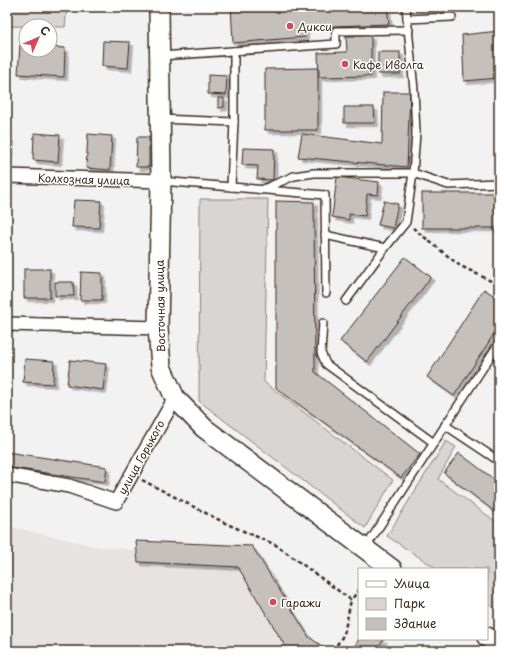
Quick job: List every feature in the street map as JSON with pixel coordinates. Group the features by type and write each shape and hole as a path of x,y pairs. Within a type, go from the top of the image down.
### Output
{"main road":[{"name":"Восточная улица","path":"159,7 161,181 158,328 161,367 174,398 204,428 391,568"},
{"path":"488,638 499,646"}],"street":[{"name":"Колхозная улица","path":"7,176 161,181"},
{"path":"7,324 158,328"},
{"name":"улица Горького","path":"7,476 69,486 116,502 174,398"}],"lane":[{"path":"346,301 406,222 413,173 416,133 414,90 406,7"},
{"path":"407,19 452,17"},
{"path":"160,56 336,44 336,31 409,30"},
{"path":"231,187 234,122 234,51"},
{"path":"160,119 234,122"},
{"path":"261,190 294,176 314,173 413,173 448,185 499,183"},
{"path":"161,181 325,196 326,292"},
{"path":"325,235 385,248"},
{"path":"323,323 321,353 326,364 434,443"},
{"path":"365,549 499,343"},
{"path":"445,426 499,461"}],"path":[{"path":"406,222 459,266 499,285"},
{"path":"131,475 227,524 276,544 351,600"},
{"path":"333,651 344,634 351,600 358,591"}],"shaded area":[{"path":"7,526 95,546 239,561 292,651 7,651"}],"green space":[{"path":"7,7 67,7 65,27 58,27 58,18 18,18 18,26 7,26"},
{"path":"200,199 268,199 264,382 393,480 365,528 199,401"},
{"path":"446,441 456,447 438,479 499,524 499,611 488,604 488,568 435,568 387,536"}],"building":[{"name":"Дикси","path":"231,7 387,7 389,24 305,27 305,37 233,43"},
{"path":"499,31 499,78 464,81 462,35"},
{"name":"Кафе Иволга","path":"346,36 371,36 371,76 319,77 318,53 347,52"},
{"path":"103,41 130,42 128,68 102,66"},
{"path":"58,48 65,48 64,77 18,74 19,58 58,58"},
{"path":"378,52 400,52 400,74 378,74"},
{"path":"318,68 318,130 265,130 265,69"},
{"path":"208,75 227,76 226,95 208,94"},
{"path":"383,92 410,92 407,167 298,157 302,134 382,144"},
{"path":"218,98 224,98 224,107 218,108"},
{"path":"344,107 374,107 375,123 344,123"},
{"path":"34,133 60,135 58,162 33,160"},
{"path":"88,134 112,136 110,170 86,168"},
{"path":"137,137 149,137 149,167 136,167"},
{"path":"7,138 11,138 8,159 7,159"},
{"path":"243,148 274,149 273,180 257,179 258,166 242,165"},
{"path":"337,177 379,182 378,195 367,194 365,216 349,214 349,220 332,217"},
{"path":"422,193 499,193 499,228 422,228"},
{"path":"74,200 101,201 99,228 72,227"},
{"path":"276,201 314,202 315,372 420,454 401,478 276,388"},
{"path":"384,201 398,204 393,228 378,225"},
{"path":"405,257 431,277 367,362 340,341"},
{"path":"24,269 50,269 50,298 24,298"},
{"path":"81,272 102,273 102,300 80,300"},
{"path":"55,282 73,282 74,296 55,296"},
{"path":"484,289 499,299 499,326 454,396 427,377"},
{"path":"25,359 54,361 53,384 23,382"},
{"path":"70,360 106,364 103,390 67,385"},
{"path":"7,452 107,467 105,482 7,467"},
{"path":"459,453 499,483 499,515 444,473"},
{"name":"Гаражи","path":"136,541 252,546 309,637 329,651 288,651 238,567 138,562"},
{"path":"358,640 383,640 376,651 352,651"}],"place":[{"name":"Дикси","path":"290,26"},
{"name":"Кафе Иволга","path":"345,64"},
{"name":"Гаражи","path":"273,602"}]}
